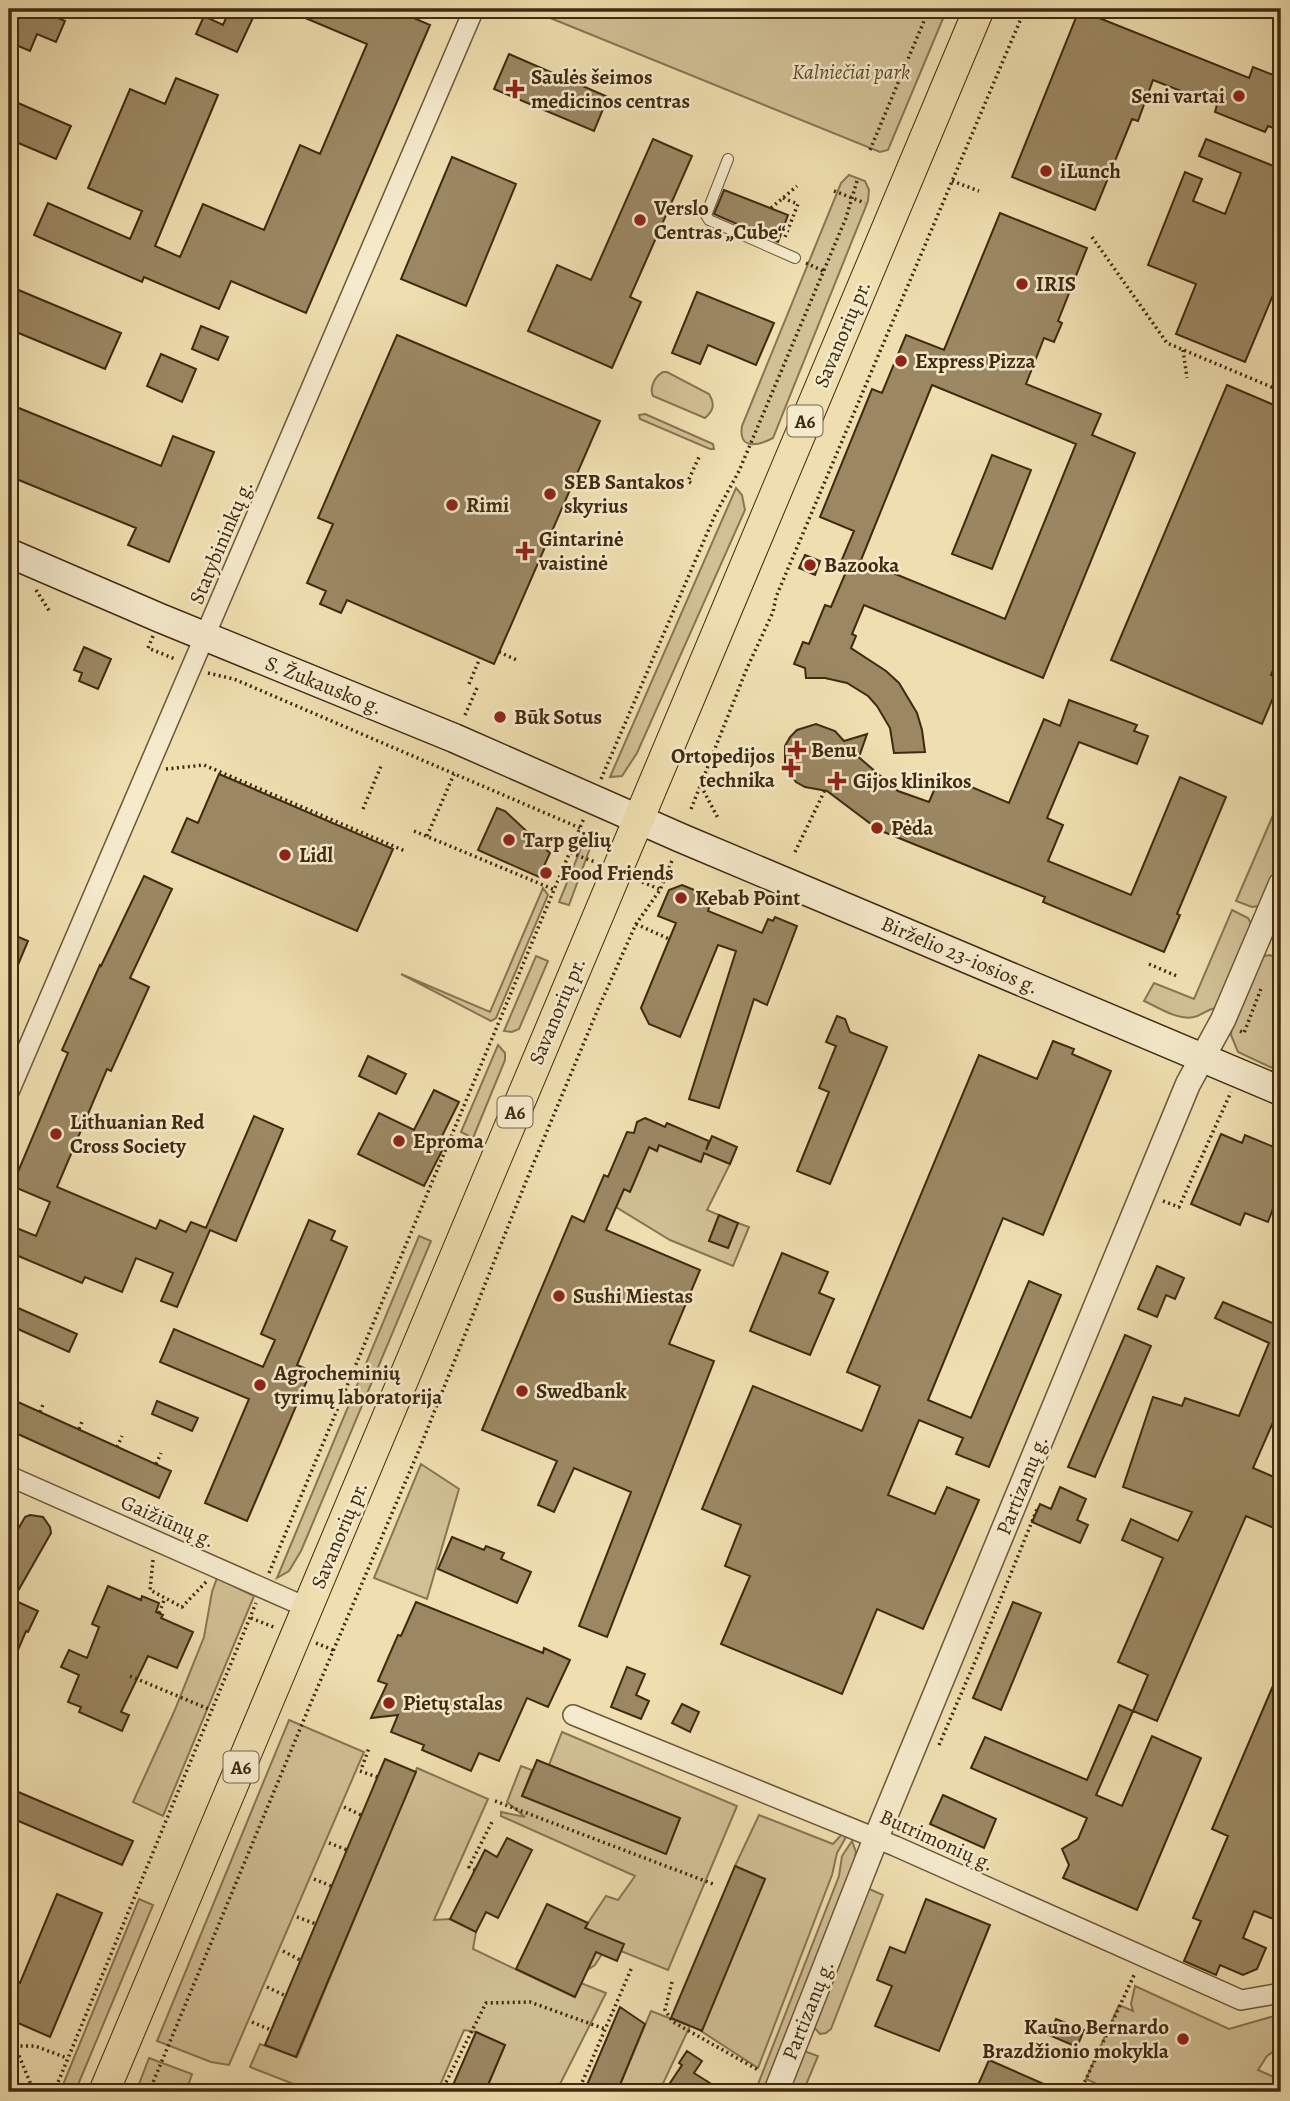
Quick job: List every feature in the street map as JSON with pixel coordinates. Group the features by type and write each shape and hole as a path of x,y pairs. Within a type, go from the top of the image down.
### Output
{"main road":[{"name":"Savanorių pr.","path":"104,2092 979,9"},
{"name":"S. Žukausko g.","path":"9,553 466,743 638,818"},
{"name":"Birželio 23-iosios g.","path":"638,818 1281,1091"}],"street":[{"name":"Statybininkų g.","path":"9,1092 474,9"},
{"name":"Partizanų g.","path":"776,2092 876,1838 1188,1084 1223,1020 1281,884"},
{"name":"Gaižiūnų g.","path":"9,1476 308,1608"},
{"name":"Butrimonių g.","path":"573,1715 876,1838 1241,2000 1281,1993"}],"lane":[{"path":"728,159 706,215 709,220 795,258"}],"path":[{"path":"870,150 929,9"},
{"path":"691,809 747,668 773,612 776,597 1026,9"},
{"path":"603,773 715,515 739,471 846,218 857,181"},
{"path":"952,181 979,191"},
{"path":"771,208 796,186"},
{"path":"835,191 865,203"},
{"path":"783,198 798,204 785,237"},
{"path":"1092,237 1167,343 1281,391"},
{"path":"1183,350 1188,378"},
{"path":"691,483 688,481 700,455"},
{"path":"26,585 35,589 50,612"},
{"path":"54,2092 580,828 234,679 214,675 148,648"},
{"path":"499,652 519,661"},
{"path":"469,684 480,658"},
{"path":"465,715 477,688"},
{"path":"147,772 204,765 405,851"},
{"path":"363,808 381,766"},
{"path":"427,836 454,774"},
{"path":"701,786 719,820"},
{"path":"795,852 825,790"},
{"path":"414,831 555,890"},
{"path":"149,2092 419,1450 533,1164 636,924 660,890 681,838"},
{"path":"636,924 669,939"},
{"path":"1149,964 1179,977"},
{"path":"1163,1201 1180,1207 1227,1101"},
{"path":"40,1412 44,1402"},
{"path":"79,1429 83,1419"},
{"path":"117,1447 122,1436"},
{"path":"156,1464 161,1453"},
{"path":"155,1541 150,1590 182,1606 219,1569"},
{"path":"159,1613 165,1598"},
{"path":"130,1676 211,1710"},
{"path":"369,1748 361,1769 377,1777"},
{"path":"495,1801 713,1884"},
{"path":"344,1807 361,1815"},
{"path":"475,1870 469,1867 493,1820"},
{"path":"330,1843 347,1850"},
{"path":"314,1879 331,1886"},
{"path":"298,1917 316,1924"},
{"path":"283,1951 300,1960"},
{"path":"578,2092 632,1967"},
{"path":"1081,2092 1135,1972"},
{"path":"672,1982 665,2010 673,2022 760,2071"},
{"path":"267,1987 286,1996"},
{"path":"440,2092 486,2003 530,2002 605,2029"},
{"path":"252,2022 271,2030"},
{"path":"15,2046 34,2092"},
{"path":"9,2047 35,2046 68,2058"}],"green space":[{"name":"Kalniečiai park","path":"528,9 947,9 888,150 880,152"},
{"path":"849,175 865,181 869,190 868,201 773,438 750,444 743,439 742,426 841,183"},
{"path":"663,372 709,394 713,407 705,418 653,396 653,382"},
{"path":"645,414 713,444 714,449 640,419 639,415"},
{"path":"736,488 742,495 745,510 637,753 622,776 610,777"},
{"path":"1281,810 1281,857 1262,903 1252,907 1236,901 1274,813"},
{"path":"588,831 593,840 569,905 559,902"},
{"path":"543,888 548,895 496,1018 491,1021 401,974 490,1012"},
{"path":"1232,910 1248,918 1252,925 1215,1008 1188,1018 1144,1001 1154,983 1194,999"},
{"path":"1269,955 1281,959 1281,1072 1238,1052 1231,1035 1232,1023 1260,957"},
{"path":"536,956 548,961 519,1029 504,1031"},
{"path":"498,1045 505,1053 505,1060 473,1138 461,1132"},
{"path":"659,1145 700,1162 704,1153 730,1164 707,1210 719,1215 709,1241 728,1248 738,1223 749,1227 733,1266 670,1240 616,1207 624,1189 630,1191 649,1147 657,1151"},
{"path":"419,1236 431,1241 301,1551 289,1571 277,1578"},
{"path":"421,1464 459,1489 427,1599 374,1578"},
{"path":"217,1578 254,1596 163,1816 133,1802 204,1637"},
{"path":"289,1720 364,1752 229,2065 211,2062 157,2041"},
{"path":"562,1732 737,1806 668,1970 621,1951 602,1954 595,1965 587,1970 569,1962 588,1923 606,1896 618,1900 635,1876 501,1816 501,1812 525,1817 507,1802 521,1766 532,1770 522,1796 666,1854 680,1818 549,1765"},
{"path":"417,1768 488,1799 434,1920 450,1919 476,1932 473,1949 574,1997 581,1983 606,1993 556,2092 485,2092 505,2045 476,2032 464,2030 438,2090 314,2092 250,2067 260,2044 297,2057"},
{"path":"759,1815 833,1844 842,1834 846,1837 837,1853 832,1875 758,2068 701,2031 765,1879 735,1866"},
{"path":"852,1841 856,1852 854,1863 765,2092 755,2092 839,1876 842,1856"},
{"path":"867,1888 883,1895 831,2029 820,2034 812,2025"},
{"path":"139,1899 153,1905 75,2092 60,2092"},
{"name":"Kauno Bernardo Brazdžionio mokykla","path":"1135,1986 1229,2029 1281,2014 1281,2046 1267,2056 1258,2070 1281,2080 1281,2092 1091,2092 1095,2083 1086,2079 1119,2005 1133,2011 1131,2004"},
{"path":"651,2011 690,2026 659,2092 617,2092"},
{"path":"804,2051 818,2056 803,2092 787,2092"},
{"path":"149,2058 192,2074 186,2092 136,2092"}],"building":[{"path":"9,9 37,9 65,21 56,42 37,34 30,51 9,42"},
{"path":"230,9 257,9 237,52 196,34 204,16 223,25"},
{"path":"284,9 393,9 430,25 306,313 231,281 219,309 144,277 142,282 34,235 48,203 130,239 142,211 88,188 130,89 165,104 176,78 218,95 155,246 180,257 203,204 264,230 300,145 320,154 367,44"},
{"path":"1079,10 1249,78 1253,67 1281,78 1281,131 1268,126 1265,132 1215,112 1217,105 1153,80 1138,121 1132,119 1095,210 1012,177"},
{"path":"509,54 608,97 594,131 494,89"},
{"path":"9,99 71,126 56,159 9,139"},
{"path":"653,139 692,156 630,297 641,302 612,368 528,331 557,265 591,280"},
{"path":"1206,139 1281,169 1281,276 1245,362 1176,334 1196,284 1148,265 1185,172 1202,179 1193,201 1225,214 1241,173 1199,156"},
{"path":"452,157 516,184 466,306 401,279"},
{"path":"724,190 788,215 778,242 714,214"},
{"path":"1000,213 1087,248 1058,321 1062,323 1054,342 1044,338 1026,384 1101,414 1092,435 1135,453 1043,678 864,605 852,634 856,636 851,648 899,683 917,713 922,730 925,752 894,753 890,728 868,696 847,683 825,678 806,678 805,668 794,664 803,642 809,644 825,605 831,607 846,572 838,569 854,531 820,517 872,389 882,393 906,335 944,350","holes":["932,385 1076,444 1005,619 861,560"]},
{"path":"9,286 121,333 105,369 9,329"},
{"path":"697,292 774,323 756,365 708,345 700,364 672,353"},
{"path":"201,326 228,337 218,360 192,349"},
{"name":"Rimi","path":"397,335 600,421 494,664 347,600 341,613 320,604 326,591 307,583 333,524 318,518"},
{"path":"161,354 196,369 182,402 147,386"},
{"path":"1227,385 1281,408 1281,652 1271,675 1281,679 1262,724 1111,660"},
{"path":"9,404 161,466 173,436 214,452 169,562 128,545 136,528 9,476"},
{"path":"992,455 1031,470 992,569 952,554"},
{"name":"Bazooka","path":"805,555 820,561 815,575 799,568"},
{"path":"84,647 111,659 98,689 79,681 82,673 74,670"},
{"path":"1069,700 1137,725 1134,731 1148,736 1137,764 1079,742 1047,818 1063,825 1048,861 1131,895 1180,777 1226,797 1164,952 1043,902 1045,897 879,830 827,791 805,787 796,782 785,766 785,746 790,737 797,730 816,724 835,731 844,741 867,734 860,754 855,754 898,791 929,802 941,774 1009,803 1044,719 1060,726"},
{"name":"Lidl","path":"219,774 393,849 357,931 172,852 187,818 198,823"},
{"name":"Tarp gėlių","path":"497,808 505,811 550,853 539,877 478,850"},
{"path":"144,876 172,889 130,978 149,987 111,1071 107,1069 57,1187 156,1229 160,1220 186,1232 191,1222 206,1228 254,1116 283,1129 236,1241 210,1230 177,1307 161,1301 173,1273 136,1258 122,1292 85,1277 82,1283 9,1252 9,1225 36,1236 50,1202 12,1186 68,1053 62,1050"},
{"path":"682,885 709,896 705,906 709,908 708,911 762,933 768,919 773,921 775,917 797,926 767,1005 754,999 719,1108 689,1099 736,951 718,945 680,1037 649,1024 641,1008 676,923 658,916 669,890"},
{"path":"9,933 28,941 9,986"},
{"path":"837,1016 845,1019 850,1032 887,1047 830,1184 797,1171 829,1092 819,1088 836,1046 826,1042"},
{"path":"1053,1041 1074,1049 1072,1054 1111,1071 1043,1235 1003,1218 928,1400 971,1418 1029,1281 1061,1295 989,1467 956,1454 963,1438 919,1420 888,1495 935,1514 947,1487 979,1500 923,1629 877,1609 842,1694 721,1644 750,1576 725,1566 741,1525 702,1509 753,1386 862,1431 880,1386 847,1372 979,1055 1037,1079"},
{"path":"368,1056 406,1074 396,1094 359,1076"},
{"path":"434,1090 459,1102 439,1142 445,1145 424,1186 358,1154 379,1113 414,1130"},
{"path":"645,1118 665,1127 667,1123 709,1141 706,1150 712,1136 737,1147 730,1164 704,1153 701,1162 659,1145 657,1151 649,1147 630,1192 624,1189 606,1230 700,1270 669,1344 714,1361 607,1637 579,1626 631,1492 574,1468 554,1512 538,1505 557,1461 482,1430 572,1216 584,1222 604,1175 608,1177 627,1132 634,1133 637,1122"},
{"path":"1221,1134 1242,1143 1245,1135 1281,1150 1281,1187 1268,1222 1245,1213 1240,1225 1191,1204"},
{"path":"719,1215 738,1223 728,1248 709,1241"},
{"name":"Agrocheminių tyrimų laboratorija","path":"309,1220 335,1231 331,1240 347,1247 297,1365 311,1371 247,1521 205,1503 249,1399 160,1362 174,1329 263,1367 275,1340 261,1334"},
{"path":"782,1253 828,1272 819,1293 834,1299 810,1355 750,1331"},
{"path":"1157,1266 1184,1278 1175,1299 1166,1295 1157,1317 1138,1309"},
{"path":"1223,1302 1277,1325 1281,1315 1281,1404 1253,1468 1281,1480 1281,1531 1246,1516 1157,1721 1133,1711 1148,1675 1118,1662 1163,1558 1122,1540 1131,1519 1178,1541 1192,1512 1123,1487 1153,1397 1182,1406 1185,1398 1239,1416 1269,1343 1215,1318"},
{"path":"9,1304 77,1334 69,1352 9,1325"},
{"path":"1125,1335 1151,1346 1095,1477 1068,1467"},
{"path":"9,1398 171,1471 159,1498 9,1430"},
{"path":"157,1401 198,1418 192,1431 152,1414"},
{"path":"1060,1487 1086,1499 1077,1520 1088,1525 1080,1543 1032,1522 1040,1504 1051,1509"},
{"path":"25,1517 43,1517 51,1533 18,1591 9,1585 9,1545"},
{"path":"452,1537 484,1550 486,1546 504,1553 501,1559 531,1572 517,1603 438,1569"},
{"path":"108,1586 141,1600 142,1596 159,1603 156,1612 163,1615 161,1618 193,1632 177,1668 148,1656 121,1712 129,1715 122,1731 79,1712 81,1707 68,1702 79,1675 61,1667 69,1650 87,1658 99,1627 92,1624"},
{"path":"18,1602 38,1611 28,1632 26,1631 9,1671 9,1622"},
{"path":"416,1602 543,1653 544,1648 570,1660 548,1707 527,1698 499,1761 479,1753 471,1771 422,1750 424,1745 391,1732 398,1715 371,1718 387,1684 378,1681"},
{"path":"1013,1602 1041,1613 1001,1710 973,1698"},
{"path":"627,1667 645,1674 636,1695 649,1701 641,1719 611,1707"},
{"path":"1281,1667 1281,1922 1254,1911 1243,1938 1266,1948 1257,1969 1243,1975 1220,1965 1216,1975 1184,1961 1201,1921 1193,1918 1228,1836 1212,1829"},
{"path":"682,1704 699,1712 690,1732 672,1723"},
{"path":"1119,1705 1133,1711 1096,1795 1122,1806 1152,1736 1201,1758 1137,1910 1063,1878 1069,1865 1062,1849 1078,1839 1087,1818 971,1768 985,1737 1087,1780"},
{"path":"385,1759 416,1772 296,2057 265,2045"},
{"path":"537,1760 680,1818 666,1854 522,1796"},
{"path":"9,1788 133,1841 122,1865 9,1817"},
{"path":"943,1795 996,1819 984,1848 930,1824"},
{"path":"507,1838 532,1850 498,1918 486,1912 476,1932 450,1919 485,1850 497,1857"},
{"path":"735,1866 765,1879 702,2031 671,2018"},
{"path":"57,1894 102,1913 50,2037 9,2019 9,1978 20,1983"},
{"path":"926,1899 990,1925 939,2051 875,2026 892,1986 877,1980 890,1947 905,1953"},
{"path":"547,1904 588,1923 585,1928 624,1944 617,1961 596,1952 575,1997 516,1969"},
{"path":"620,2007 645,2024 617,2092 584,2092"},
{"path":"1056,2019 1084,2030 1077,2047 1049,2035"},
{"path":"476,2032 505,2045 485,2092 450,2092"},
{"path":"687,2051 702,2061 694,2073 724,2092 664,2092 682,2065 679,2063"},
{"path":"989,2060 1062,2092 975,2092"}],"place":[{"name":"Saulės šeimos medicinos centras","path":"515,89"},
{"name":"Seni vartai","path":"1239,96"},
{"name":"iLunch","path":"1046,171"},
{"name":"Verslo Centras „Cube“","path":"640,220"},
{"name":"IRIS","path":"1022,284"},
{"name":"Express Pizza","path":"901,361"},
{"name":"SEB Santakos skyrius","path":"550,494"},
{"name":"Rimi","path":"452,505"},
{"name":"Gintarinė vaistinė","path":"525,551"},
{"name":"Bazooka","path":"810,565"},
{"name":"Būk Sotus","path":"500,717"},
{"name":"Benu","path":"797,750"},
{"name":"Ortopedijos technika","path":"791,768"},
{"name":"Gijos klinikos","path":"837,781"},
{"name":"Pėda","path":"877,828"},
{"name":"Tarp gėlių","path":"509,840"},
{"name":"Lidl","path":"285,855"},
{"name":"Food Friends","path":"546,873"},
{"name":"Kebab Point","path":"681,898"},
{"name":"Lithuanian Red Cross Society","path":"56,1134"},
{"name":"Eproma","path":"399,1141"},
{"name":"Sushi Miestas","path":"559,1296"},
{"name":"Agrocheminių tyrimų laboratorija","path":"260,1385"},
{"name":"Swedbank","path":"522,1391"},
{"name":"Pietų stalas","path":"389,1703"},
{"name":"Kauno Bernardo Brazdžionio mokykla","path":"1183,2039"}]}
